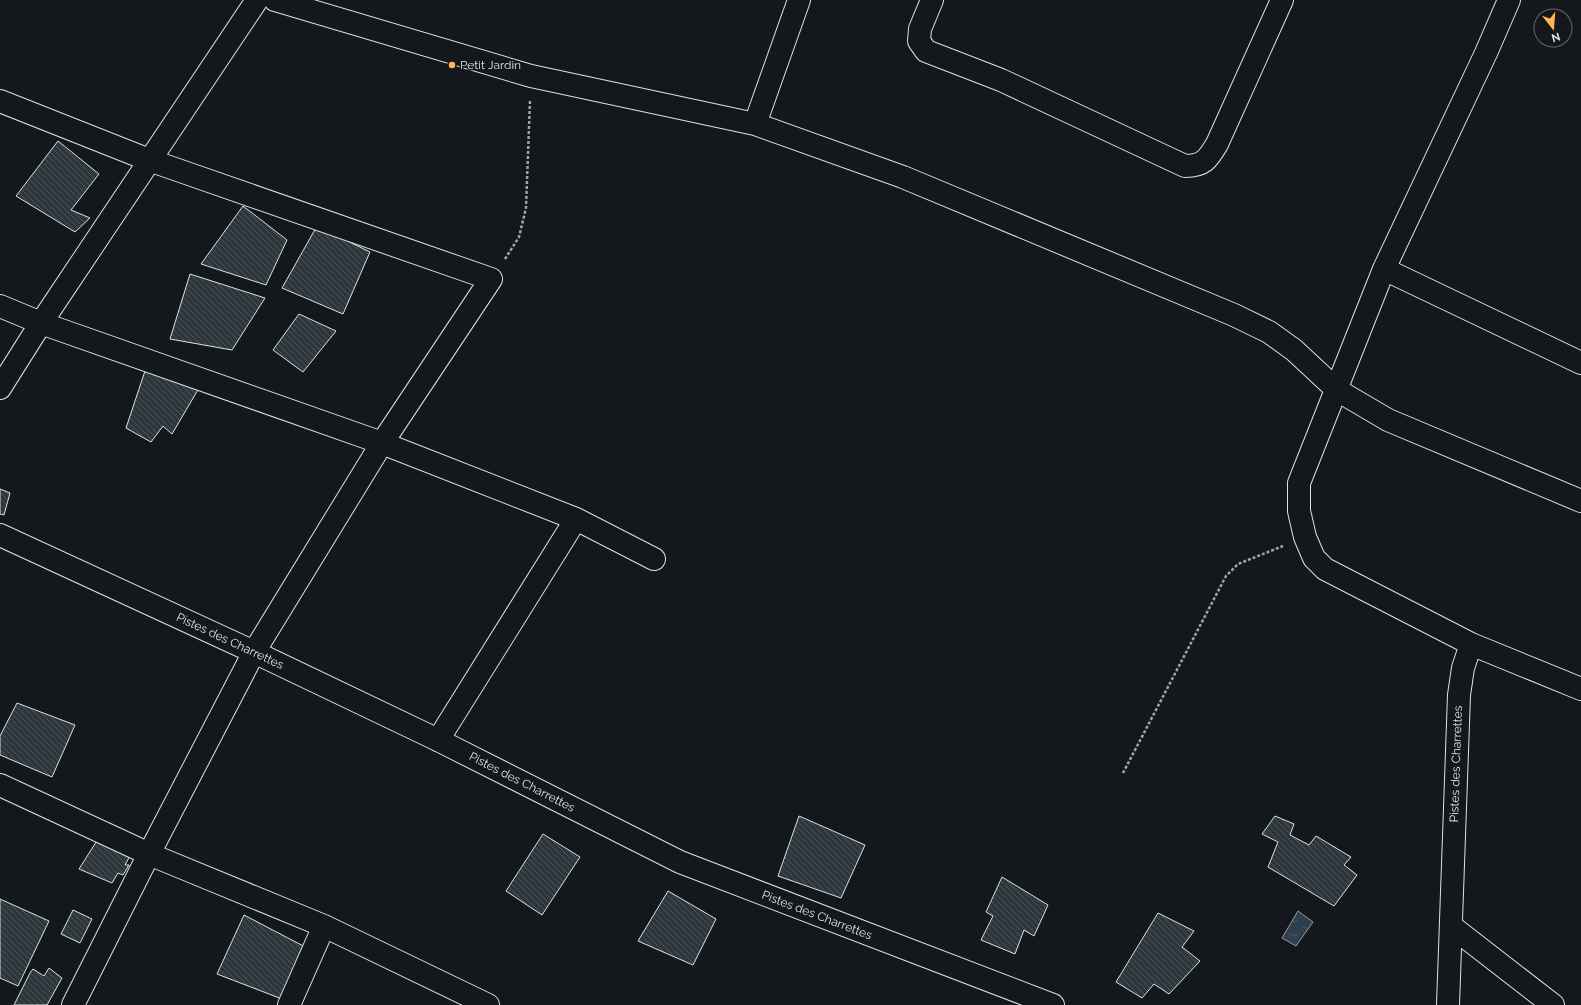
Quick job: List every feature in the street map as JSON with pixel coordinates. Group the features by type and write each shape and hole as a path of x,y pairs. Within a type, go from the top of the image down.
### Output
{"street":[{"path":"0,388 41,323 257,0"},
{"path":"275,0 531,76 755,124 903,177 1234,315 1269,332 1294,350 1337,390 1388,420 1581,501"},
{"path":"755,124 799,0"},
{"path":"932,0 920,29 920,41 926,51 1001,80 1185,166 1195,166 1204,162 1217,144 1282,0"},
{"path":"1509,0 1486,53 1384,269 1299,483 1299,511 1305,536 1314,558 1325,569 1471,644 1581,689"},
{"path":"0,101 149,160 491,279 382,442 254,652 149,854 73,1005"},
{"path":"1384,269 1581,362"},
{"path":"0,306 41,323 382,442 576,519 654,559"},
{"path":"438,740 576,519"},
{"name":"Pistes des Charrettes","path":"0,535 254,652 438,740 680,862 1020,1000 1053,1005"},
{"name":"Pistes des Charrettes","path":"1448,1005 1459,695 1463,668 1471,644"},
{"path":"0,785 149,854 324,926 488,1005"},
{"path":"289,1005 324,926"},
{"path":"1451,926 1553,1005"}],"path":[{"path":"491,279 509,255 519,237 526,208 531,76"},
{"path":"1123,773 1226,576 1238,564 1305,536"}],"water":[{"path":"1298,911 1313,922 1296,946 1282,938"}],"building":[{"path":"58,141 99,174 71,210 90,218 75,232 16,196"},
{"path":"243,206 287,240 266,285 201,264"},
{"path":"317,226 370,252 343,314 282,288"},
{"path":"190,274 265,298 232,350 170,339"},
{"path":"299,314 336,331 303,372 273,350"},
{"path":"147,365 199,388 172,434 163,426 151,442 126,428"},
{"path":"0,489 10,493 4,515 0,514"},
{"path":"17,703 75,725 52,777 0,755 0,736"},
{"path":"799,816 865,845 841,898 778,876"},
{"path":"1275,816 1294,824 1290,835 1309,845 1316,836 1351,857 1344,865 1357,875 1334,906 1268,867 1278,842 1262,834"},
{"path":"543,834 580,857 542,915 506,891"},
{"path":"98,839 130,856 125,865 129,865 123,875 118,873 112,883 79,869"},
{"path":"1002,877 1048,905 1034,936 1024,930 1015,954 981,940 993,916 986,912"},
{"path":"668,891 716,919 693,965 638,941"},
{"path":"0,899 49,921 18,986 0,978"},
{"path":"73,910 92,919 80,943 61,934"},
{"path":"1158,913 1194,931 1182,947 1200,961 1169,994 1154,984 1142,998 1116,982"},
{"path":"244,915 309,949 282,999 217,974"},
{"path":"49,968 62,978 47,1005 14,1005 33,969 44,976"}],"place":[{"name":"Petit Jardin","path":"452,65"}]}
